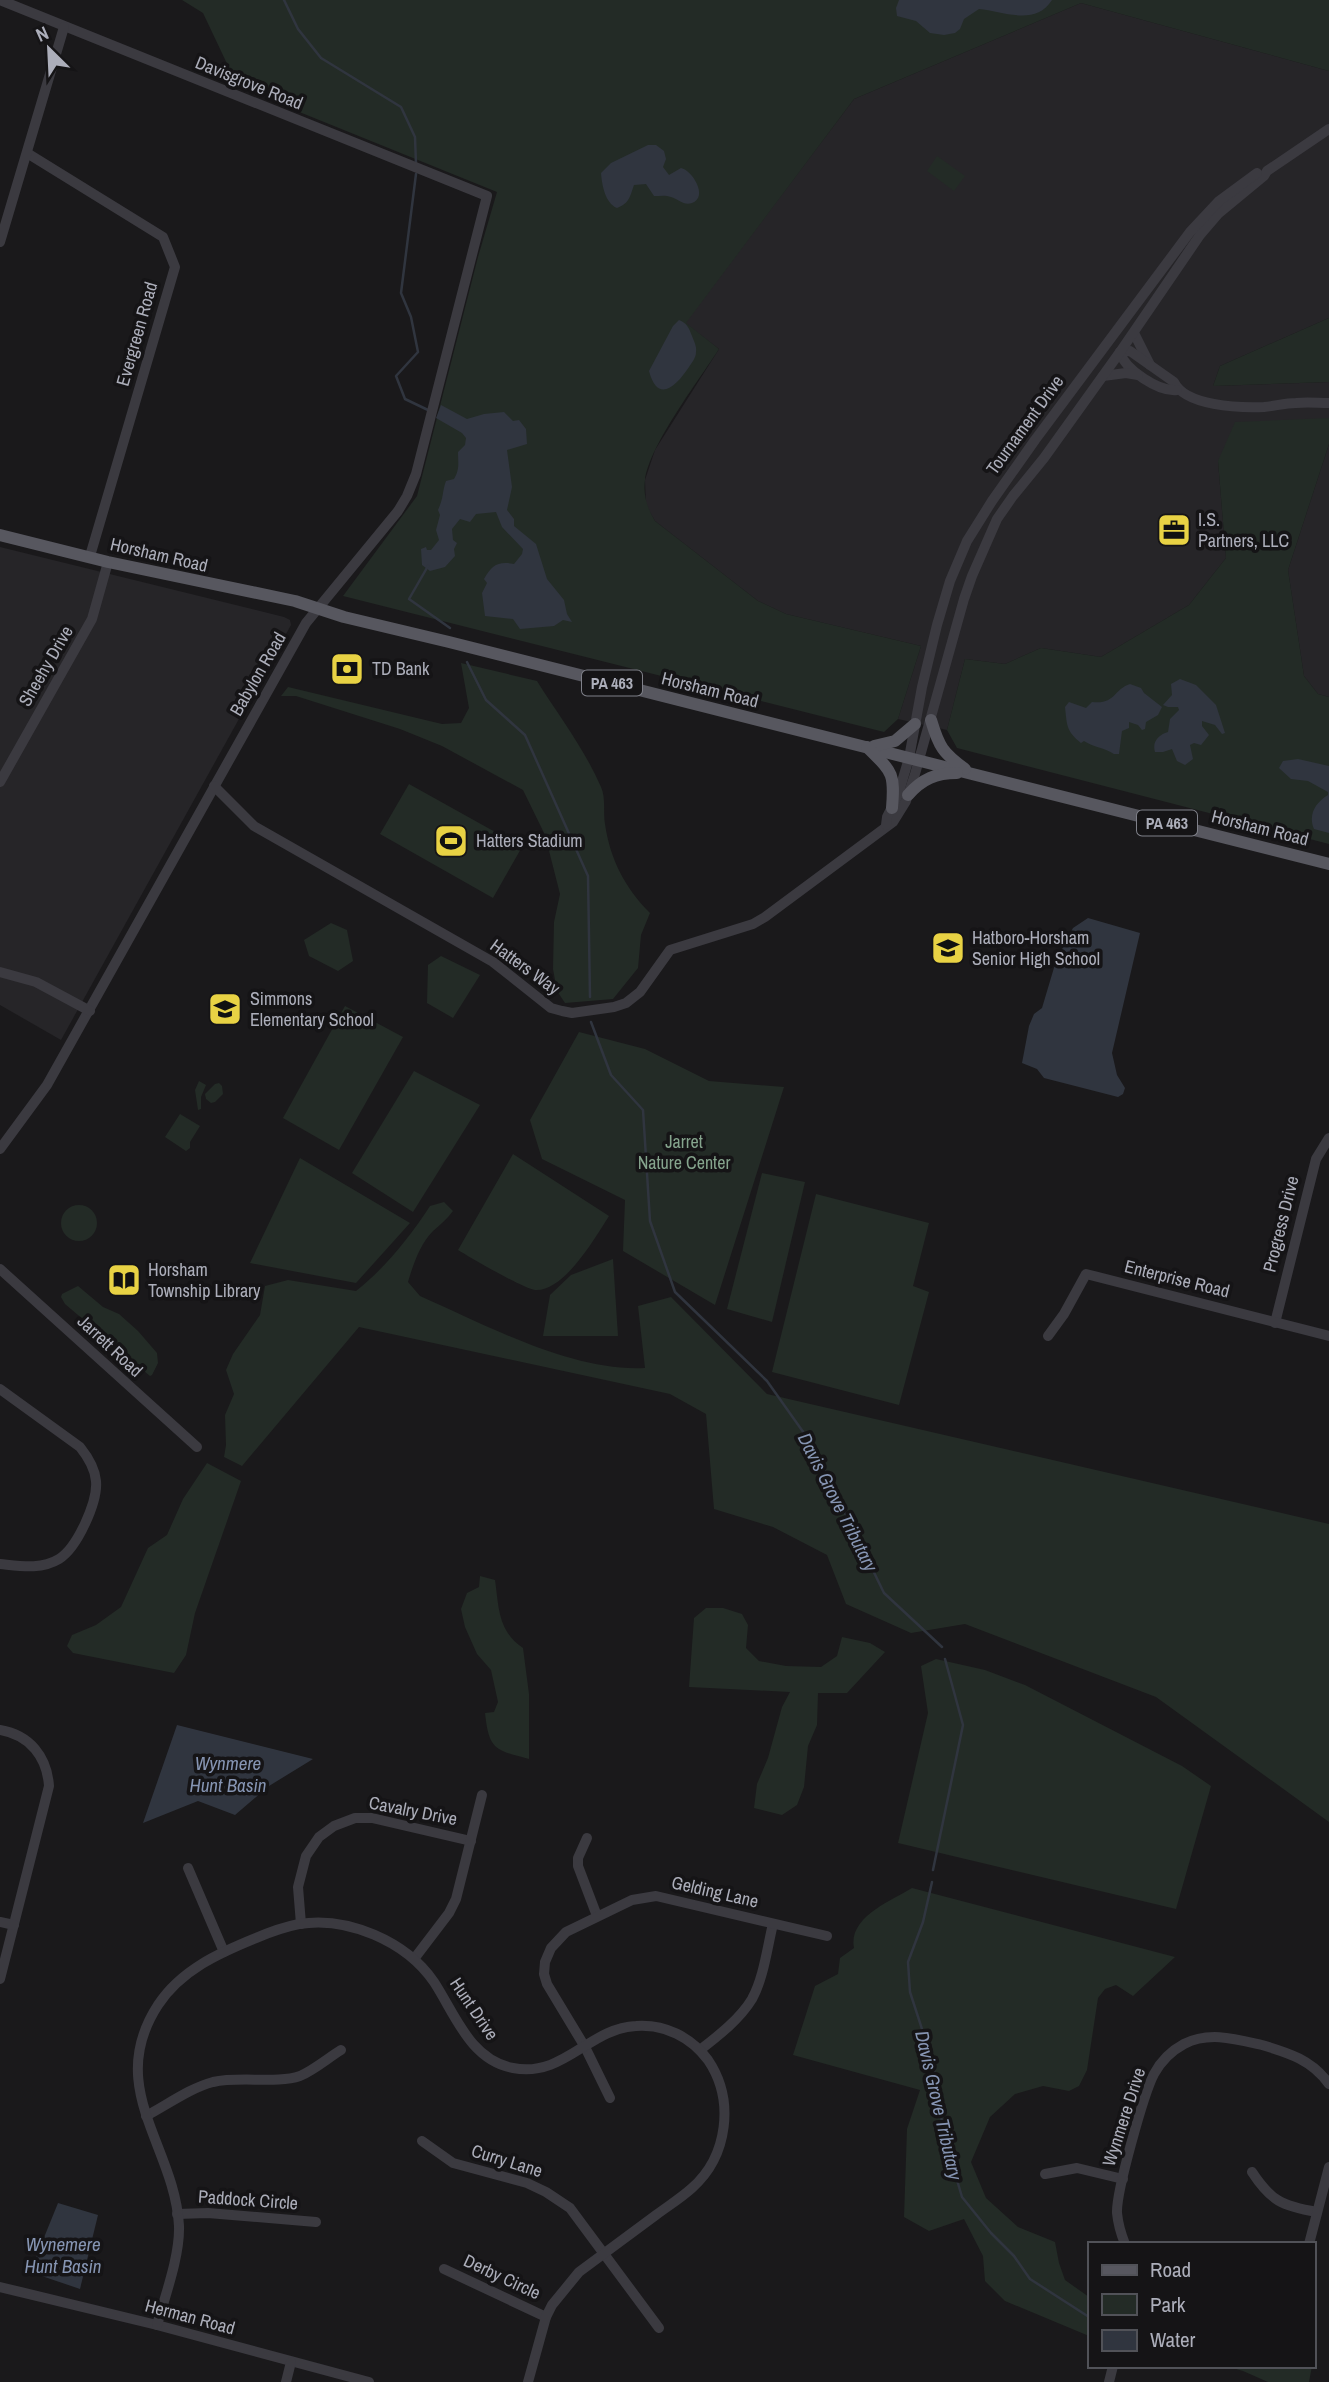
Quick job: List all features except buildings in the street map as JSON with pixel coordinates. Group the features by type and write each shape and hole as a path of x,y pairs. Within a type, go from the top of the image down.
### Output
{"main road":[{"name":"Horsham Road","path":"0,535 108,562 267,595 402,632 1329,864"},
{"path":"930,720 943,752 971,774"},
{"path":"867,747 892,743 915,724"},
{"path":"867,747 889,769 892,776 892,808"},
{"path":"908,794 930,777 946,773 971,774"}],"street":[{"name":"Davisgrove Road","path":"0,1 487,196"},
{"path":"0,242 64,27"},
{"name":"Tournament Drive","path":"914,759 915,724 950,580 980,519 1035,440 1190,232 1208,212 1257,172 1266,171 1329,130"},
{"name":"Evergreen Road","path":"27,153 163,237 175,267 90,556"},
{"name":"Tournament Drive","path":"914,759 930,720 964,599 994,526 1013,496 1044,458 1134,333 1200,235 1218,214 1264,176 1266,171"},
{"name":"Babylon Road","path":"0,1149 47,1085 306,623 404,501 416,474 487,196"},
{"path":"1134,333 1152,367"},
{"path":"1178,390 1167,391 1143,377 1123,362 1120,352 1130,351 1174,382 1178,390 1189,398 1228,405 1264,407 1329,403"},
{"path":"1103,376 1126,373 1143,377"},
{"name":"Sheehy Drive","path":"0,782 92,620 108,562"},
{"path":"886,825 887,817 914,759"},
{"name":"Hatters Way","path":"214,786 254,826 493,962 551,1008 572,1013 626,1003 640,992 670,950 753,924 874,837 898,815 908,794 914,759"},
{"path":"0,972 36,982 90,1011"},
{"name":"Progress Drive","path":"1275,1323 1316,1159 1329,1138"},
{"name":"Jarrett Road","path":"0,1269 197,1447"},
{"name":"Enterprise Road","path":"1048,1336 1064,1314 1086,1274 1329,1336"},
{"path":"0,1389 80,1447 89,1460 96,1483 95,1494 79,1537 60,1559 33,1567 0,1564"},
{"path":"0,1730 18,1735 36,1749 47,1769 49,1786 0,1979"},
{"path":"414,1959 453,1906 482,1795"},
{"name":"Cavalry Drive","path":"301,1924 298,1887 306,1856 319,1838 334,1826 355,1818 372,1818 471,1841"},
{"path":"587,1838 578,1858 578,1866 597,1916"},
{"path":"188,1868 224,1952"},
{"name":"Gelding Lane","path":"585,2046 547,1984 544,1968 559,1937 597,1916 640,1898 656,1896 827,1936"},
{"path":"0,1922 14,1925"},
{"name":"Hunt Drive","path":"157,2325 176,2252 179,2228 167,2175 141,2097 138,2064 149,2022 174,1985 191,1970 224,1952 266,1934 301,1924 330,1924 359,1929 387,1941 414,1959 434,1982 477,2050 494,2062 522,2070 544,2068 613,2031 640,2026 674,2032 700,2050 717,2077 724,2103 724,2132 704,2175 693,2188 604,2253 572,2281 552,2305 546,2317 528,2382"},
{"path":"700,2050 751,2001 773,1924"},
{"name":"Wynmere Drive","path":"1125,2242 1117,2210 1122,2179 1151,2080 1165,2058 1190,2041 1224,2037 1283,2051 1304,2060 1321,2073 1329,2084"},
{"path":"585,2046 610,2098"},
{"path":"146,2116 195,2089 214,2082 252,2078 283,2079 302,2075 341,2050"},
{"name":"Curry Lane","path":"422,2141 453,2163 527,2183 570,2208 659,2328"},
{"path":"1310,2242 1329,2167"},
{"path":"1045,2174 1077,2168 1122,2179"},
{"path":"1252,2172 1263,2188 1277,2201 1317,2212"},
{"name":"Paddock Circle","path":"177,2214 208,2213 316,2222"},
{"name":"Derby Circle","path":"444,2269 546,2317"},
{"name":"Herman Road","path":"0,2287 157,2325 369,2382"},
{"path":"286,2382 291,2362"}],"shaded area":[{"path":"1081,3 1329,71 1329,318 1220,366 1213,386 1329,382 1329,418 1218,461 1226,558 1189,605 1101,657 1041,648 1005,664 965,659 947,730 898,719 921,646 786,614 758,601 655,521 646,506 645,480 655,450 719,349 685,323 854,99"},
{"path":"1329,444 1329,697 1318,694 1304,676 1288,570"},
{"path":"0,547 284,617 290,620 291,625 61,1040 0,1005"}],"green space":[{"path":"182,0 1329,0 1329,71 1081,3 854,99 686,323 719,349 655,450 645,480 645,496 650,511 655,521 758,601 786,614 921,646 898,719 884,732 343,596 417,496 497,192 287,107 230,70 203,13"},
{"path":"937,156 965,176 954,191 927,171"},
{"path":"1329,318 1329,382 1213,386 1220,366"},
{"path":"1329,418 1329,444 1288,570 1304,676 1318,694 1329,697 1329,844 957,748 947,730 965,659 1005,664 1041,648 1101,657 1189,605 1226,558 1218,461 1235,422"},
{"path":"461,663 537,681 579,746 601,787 607,837 615,861 626,883 650,913 641,935 638,968 613,999 565,1003 557,991 553,969 554,922 560,894 545,835 523,790 442,746 400,729 296,696 281,696 288,687 442,724 461,723 469,708"},
{"name":"Hatters Stadium","path":"409,784 522,847 493,898 380,834"},
{"path":"331,923 347,930 353,961 338,971 309,956 304,940"},
{"path":"441,956 480,975 453,1018 427,1003 428,965"},
{"path":"345,1006 403,1037 339,1150 283,1118"},
{"name":"Jarret Nature Center","path":"579,1032 645,1049 709,1081 784,1087 715,1305 623,1251 625,1200 542,1159 530,1120"},
{"path":"414,1071 480,1105 413,1212 352,1173"},
{"path":"199,1081 206,1085 201,1097 201,1109 198,1110 195,1090"},
{"path":"219,1083 223,1094 211,1103 205,1094"},
{"path":"180,1114 200,1126 186,1151 165,1137"},
{"path":"513,1154 609,1216 578,1262 557,1282 546,1288 535,1290 520,1284 458,1250"},
{"path":"300,1158 410,1223 356,1283 250,1263"},
{"path":"762,1173 805,1182 772,1322 727,1309"},
{"path":"816,1194 929,1223 913,1286 929,1292 899,1405 772,1372"},
{"path":"444,1202 453,1211 424,1242 408,1282 420,1296 501,1333 559,1355 588,1363 645,1368 638,1306 671,1297 767,1394 1329,1524 1329,1822 1156,1697 965,1624 911,1633 846,1604 827,1555 773,1527 714,1509 706,1414 670,1394 359,1327 242,1466 224,1457 225,1415 234,1394 226,1370 233,1354 260,1315 265,1286 288,1280 356,1291 396,1252 430,1206"},
{"path":"79,1205 91,1211 97,1223 91,1235 79,1241 67,1235 61,1223 67,1211"},
{"path":"613,1259 618,1336 543,1336 550,1295 571,1275"},
{"path":"78,1286 103,1307 119,1314 157,1353 158,1363 152,1375 65,1304 62,1294"},
{"path":"207,1463 241,1481 195,1613 186,1655 174,1673 73,1653 67,1646 72,1635 96,1625 121,1607 148,1548 167,1535 183,1499"},
{"path":"480,1576 495,1580 504,1626 523,1648 529,1694 529,1759 501,1750 489,1735 485,1713 494,1712 498,1702 491,1670 477,1654 465,1627 461,1609 467,1593 479,1587"},
{"path":"706,1608 723,1608 742,1614 748,1625 746,1648 759,1661 786,1666 821,1667 837,1656 842,1637 870,1643 885,1652 847,1693 818,1693 817,1725 808,1746 804,1787 797,1805 782,1815 754,1808 757,1784 768,1758 782,1707 790,1692 689,1687 694,1618"},
{"path":"936,1659 985,1670 1025,1685 1182,1766 1211,1786 1176,1909 898,1843 928,1713 921,1666"},
{"path":"912,1888 1175,1957 1133,1996 1116,1985 1105,1989 1098,1998 1087,2070 1079,2086 1069,2091 1043,2086 1015,2094 990,2117 971,2162 986,2198 1018,2227 1055,2242 1065,2280 1088,2296 1088,2336 1005,2301 985,2281 983,2256 964,2219 929,2231 904,2217 907,2129 920,2090 793,2055 815,1986 838,1974 840,1958 854,1948 858,1927 873,1911"},
{"path":"1233,2368 1312,2368 1309,2382 1268,2382"}],"water":[{"path":"899,0 1052,0 1037,13 1028,15 979,9 964,19 955,33 944,35 930,33 916,21 897,16"},
{"path":"648,145 656,145 664,151 666,159 663,167 669,175 681,168 690,173 699,190 697,200 686,204 669,196 654,196 646,184 634,185 625,204 617,208 613,206 603,188 601,173 611,163"},
{"path":"679,320 686,324 690,331 696,354 679,380 662,389 657,387 649,371 673,326"},
{"path":"441,405 467,419 504,412 513,421 519,420 526,429 527,444 507,450 512,487 507,510 514,519 514,526 536,544 547,579 564,600 572,622 563,620 554,626 520,629 513,619 485,616 482,593 487,583 484,579 496,565 514,564 523,549 502,527 496,512 476,514 470,522 460,519 452,529 453,540 457,543 455,556 445,567 430,571 422,565 421,549 426,547 431,550 439,540 436,530 440,515 438,510 446,481 454,479 456,475 458,452 465,445 466,438 436,418"},
{"path":"1180,679 1196,685 1216,705 1225,733 1222,734 1215,725 1202,721 1202,726 1209,735 1201,745 1190,745 1193,759 1185,765 1177,761 1172,749 1155,752 1154,748 1157,739 1168,732 1170,719 1179,710 1178,707 1163,705 1172,695 1171,684"},
{"path":"1130,684 1141,688 1162,707 1158,715 1146,722 1145,729 1142,730 1138,725 1129,722 1129,728 1122,731 1119,754 1084,741 1081,743 1076,739 1067,723 1065,707 1069,702 1086,708 1092,702 1110,699"},
{"path":"1298,759 1329,766 1329,833 1314,829 1312,824 1312,814 1316,806 1328,792 1308,781 1291,779 1279,768 1283,761"},
{"path":"1088,918 1140,933 1112,1053 1117,1075 1125,1088 1123,1094 1118,1097 1044,1078 1037,1069 1022,1063 1029,1026 1034,1014 1042,1008 1056,961 1073,928"},
{"name":"Wynmere Hunt Basin","path":"177,1725 313,1759 269,1786 235,1815 198,1801 143,1823"},
{"name":"Wynemere Hunt Basin","path":"58,2203 98,2215 80,2289 30,2272"}],"waterway":[{"name":"Davis Grove Tributary","path":"284,0 298,29 321,58 401,107 415,137 416,164"},
{"name":"Davis Grove Tributary","path":"416,174 401,293 411,317 418,352 396,376 405,399 428,410"},
{"name":"Davis Grove Tributary","path":"428,566 409,599 450,628"},
{"name":"Davis Grove Tributary","path":"467,662 486,700 525,735 588,876 590,997"},
{"name":"Davis Grove Tributary","path":"591,1022 611,1075 643,1110 650,1221 675,1292 767,1381 811,1443 884,1593 942,1647"},
{"name":"Davis Grove Tributary","path":"933,1870 963,1725 945,1659"},
{"name":"Davis Grove Tributary","path":"932,1882 923,1922 908,1962 910,1992 933,2063 944,2136 962,2197 1014,2256 1030,2279 1088,2316"}],"place":[{"name":"I.S. Partners, LLC","path":"1174,530"},
{"name":"TD Bank","path":"347,669"},
{"name":"Hatters Stadium","path":"451,841"},
{"name":"Hatboro-Horsham Senior High School","path":"948,948"},
{"name":"Simmons Elementary School","path":"225,1009"},
{"name":"Horsham Township Library","path":"124,1280"}]}
